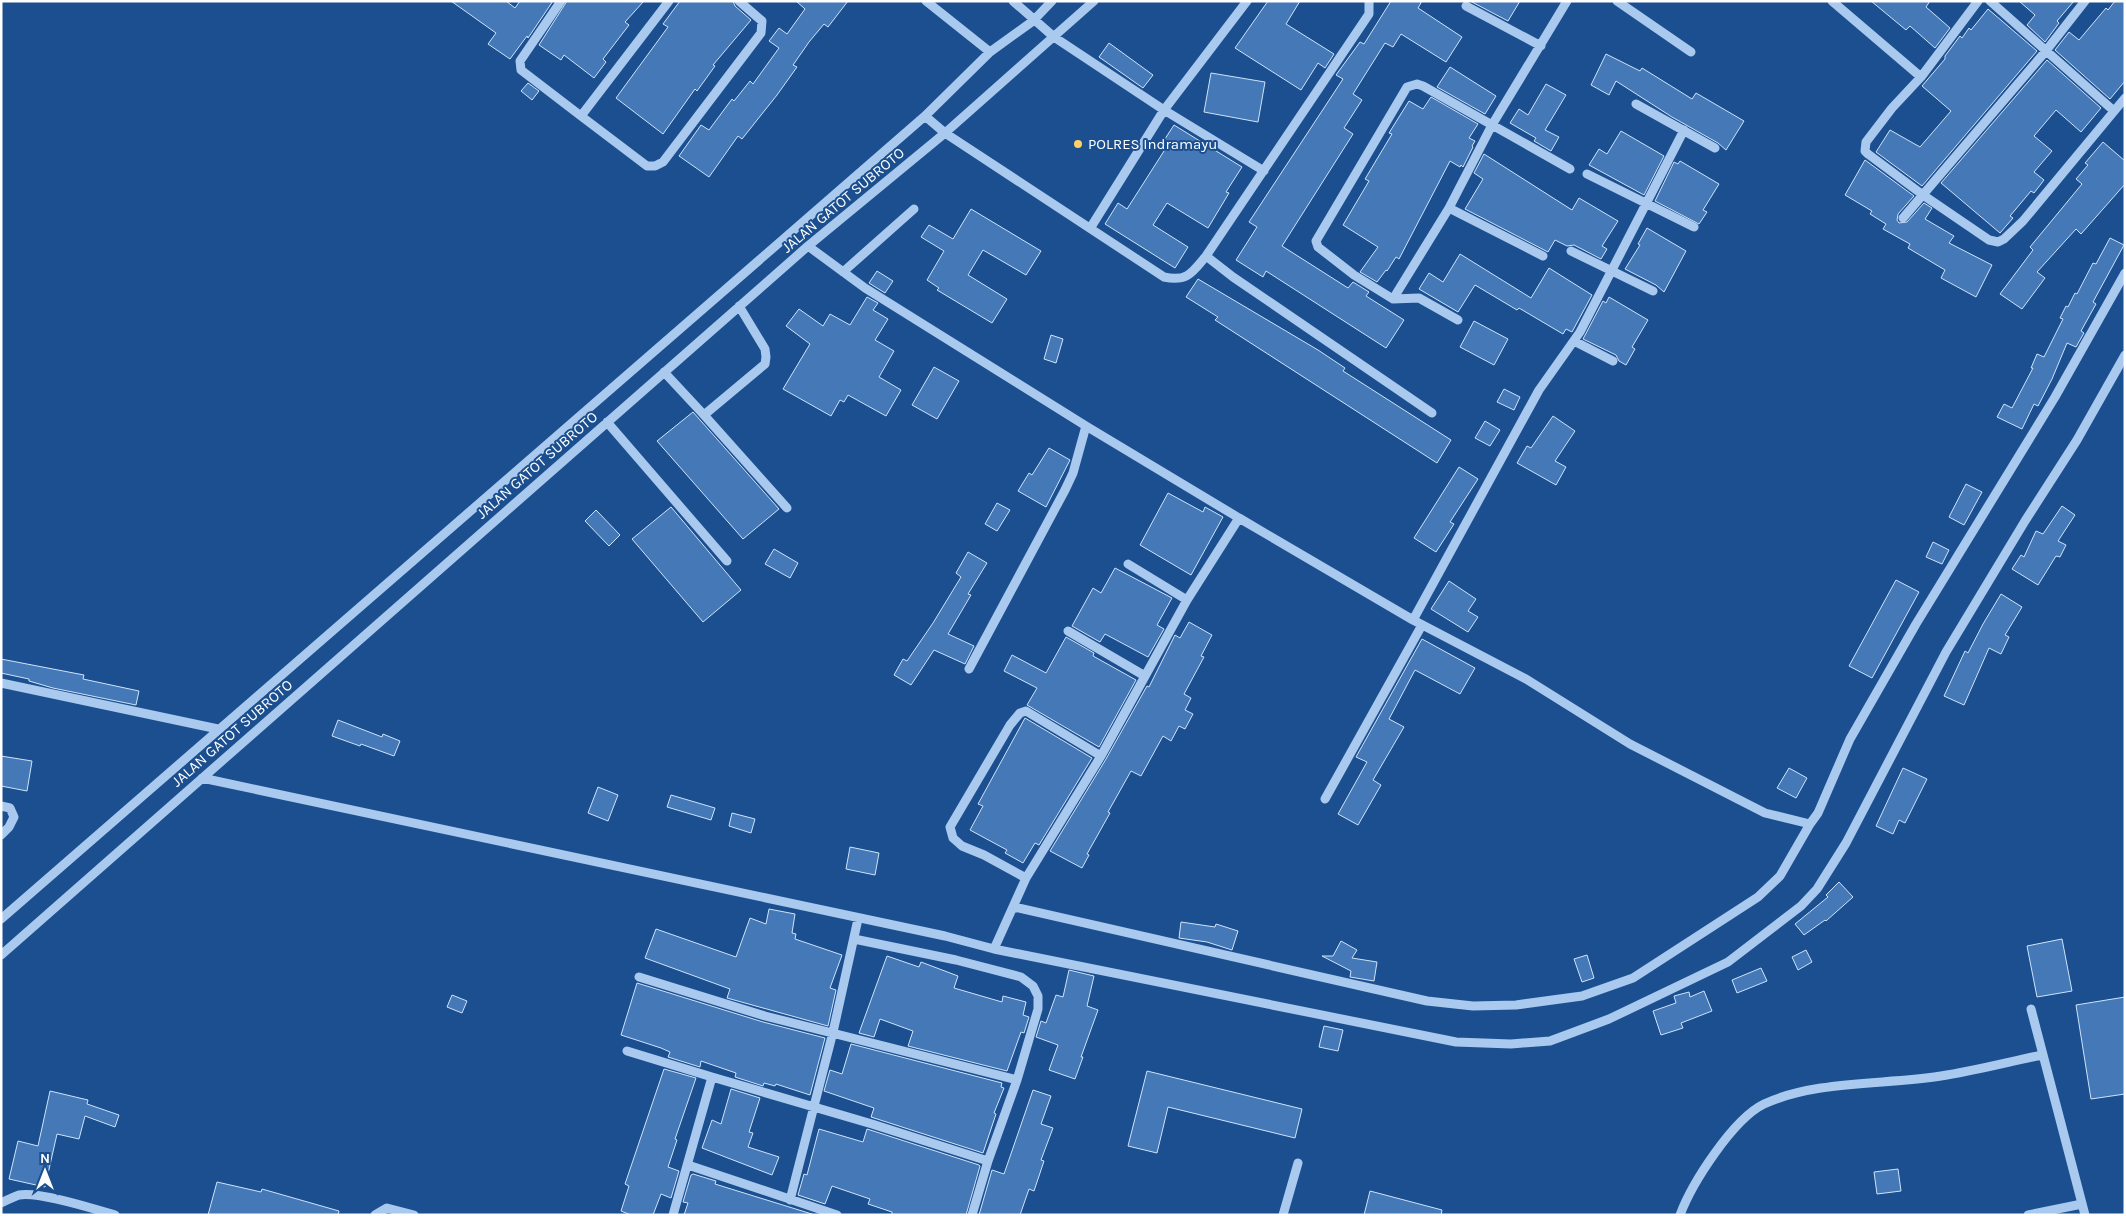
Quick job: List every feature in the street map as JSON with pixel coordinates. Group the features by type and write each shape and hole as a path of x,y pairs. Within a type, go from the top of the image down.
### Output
{"street":[{"path":"561,1 520,61 521,70 647,166 659,165 761,33 762,21 738,1"},
{"path":"581,116 669,1"},
{"path":"926,1 990,52"},
{"path":"1013,1 1033,21 1054,37 1164,110 1264,171"},
{"name":"JALAN GATOT SUBROTO","path":"1,919 218,728 925,116 990,52 1033,21 1052,1"},
{"name":"JALAN GATOT SUBROTO","path":"1,955 739,306 808,246 945,133 1094,1"},
{"path":"1090,227 1164,110 1247,1"},
{"path":"925,116 945,133 1164,277 1178,280 1193,273 1206,256 1369,14 1369,1"},
{"path":"1393,299 1449,208 1492,125 1567,1"},
{"path":"1617,1 1691,52"},
{"path":"1832,1 1921,77"},
{"path":"1978,1 1921,77 1892,108 1866,142 1865,147 1868,154 1923,195 1989,240 1998,242 2004,239 2023,221 2125,98"},
{"path":"1990,1 2045,52 2114,111"},
{"path":"1903,218 2045,52 2085,1"},
{"path":"1466,6 1541,46"},
{"path":"1458,320 1419,298 1393,299 1354,275 1318,247 1316,241 1407,87 1417,84 1570,169"},
{"path":"1636,104 1715,148"},
{"path":"1413,620 1539,390 1574,341 1684,130"},
{"path":"1587,174 1694,227"},
{"path":"1449,208 1543,256"},
{"path":"844,272 914,209"},
{"path":"808,246 865,288 1086,426 1413,620 1526,680 1630,744 1765,813 1810,824"},
{"path":"1571,251 1653,291"},
{"path":"1206,256 1233,277 1432,413"},
{"path":"1012,911 1427,1001 1473,1006 1516,1005 1582,996 1633,978 1758,897 1780,876 1818,813 1854,731 1916,624 2050,405 2125,274"},
{"path":"704,415 765,364 765,349 739,306"},
{"path":"1574,341 1612,361"},
{"path":"204,776 858,919 1456,1042 1511,1044 1550,1041 1609,1019 1728,962 1778,926 1817,889 1846,843 1946,652 2025,521 2077,440 2125,355"},
{"path":"664,372 787,508"},
{"path":"607,422 727,561"},
{"path":"969,669 1065,490 1073,473 1086,426"},
{"path":"996,946 1026,878 1101,756 1187,600 1239,518"},
{"path":"1128,564 1187,600"},
{"path":"1325,798 1422,625"},
{"path":"1068,631 1145,676"},
{"path":"1,683 218,728"},
{"path":"1026,878 984,855 962,846 952,838 950,832 950,828 1010,725 1020,713 1026,711 1101,756"},
{"path":"1,806 10,808 14,817 10,828 1,835"},
{"path":"790,1200 815,1108 858,919"},
{"path":"854,939 956,960 1021,977 1028,980 1038,996 1038,1009 1017,1080 988,1160 972,1215"},
{"path":"639,977 765,1016 1017,1080"},
{"path":"2031,1009 2085,1215"},
{"path":"627,1051 988,1160"},
{"path":"1680,1215 1698,1180 1716,1152 1742,1122 1763,1105 1788,1095 1827,1088 1941,1076 2042,1055"},
{"path":"673,1215 712,1077"},
{"path":"1283,1215 1298,1163"},
{"path":"688,1165 836,1215"},
{"path":"1,1203 20,1195 31,1194 86,1206 115,1215"},
{"path":"2028,1215 2082,1204"},
{"path":"375,1215 387,1208 414,1215"}],"building":[{"path":"451,1 506,1 515,8 520,1 553,1 528,38 527,36 510,59 488,44 496,33"},
{"path":"567,1 644,1 625,22 629,25 603,59 606,62 594,78 564,55 561,60 539,45"},
{"path":"680,1 733,1 735,6 751,20 713,65 715,66 697,91 695,89 663,134 616,98 668,27 663,24"},
{"path":"796,1 848,1 828,27 824,24 809,42 793,65 797,67 777,95 742,139 738,136 709,177 679,156 701,125 709,130 732,99 734,101 750,81 753,84 779,48 769,41 779,28 787,34 805,9"},
{"path":"1268,1 1300,1 1286,24 1334,54 1325,68 1318,63 1301,90 1235,48"},
{"path":"1391,1 1422,1 1418,8 1462,37 1446,62 1401,34 1393,47 1385,43 1353,94 1362,100 1344,128 1353,134 1282,246 1348,288 1353,282 1369,292 1366,296 1404,320 1386,348 1266,271 1263,277 1236,260 1257,227 1249,222 1343,79 1336,75 1360,42 1364,44"},
{"path":"1470,1 1520,1 1508,21"},
{"path":"1871,1 1930,1 1926,7 1950,28 1935,48 1910,26 1906,30"},
{"path":"2019,1 2074,1 2057,21 2059,23 2045,42 2027,25 2035,15"},
{"path":"2115,1 2125,1 2125,81 2110,99 2055,50 2069,32 2079,40 2106,8 2108,10"},
{"path":"1988,9 2037,51 1922,186 1876,152 1890,130 1920,147 1951,111 1922,86 1945,59 1945,56 1960,36 1962,38 1969,28 1971,30"},
{"path":"1109,43 1153,75 1143,88 1099,57"},
{"path":"1606,54 1640,71 1642,68 1692,99 1696,93 1744,121 1726,150 1718,143 1672,117 1616,81 1609,95 1591,85"},
{"path":"2047,60 2101,108 2081,132 2056,110 2034,136 2052,151 2034,172 2044,180 2034,193 2031,191 2010,216 2013,218 2000,233 1941,183"},
{"path":"1450,67 1496,96 1485,114 1437,87"},
{"path":"1211,73 1265,82 1258,122 1204,112"},
{"path":"528,83 539,91 532,100 521,91"},
{"path":"1546,84 1566,95 1545,130 1559,137 1551,151 1534,141 1536,138 1510,123 1519,109 1528,115"},
{"path":"1431,97 1478,124 1469,138 1475,141 1463,167 1450,161 1399,259 1396,257 1377,282 1360,272 1378,247 1343,225 1369,181 1365,179 1392,134 1389,133 1409,101 1423,109"},
{"path":"1174,125 1242,167 1226,192 1229,193 1208,228 1167,203 1153,225 1188,247 1175,268 1105,224 1118,203 1127,209 1164,151 1159,148"},
{"path":"1621,131 1664,156 1644,195 1589,165 1599,149 1607,154"},
{"path":"2103,142 2125,161 2125,184 2081,234 2076,229 2037,272 2045,278 2022,309 2000,294 2033,250 2030,247 2082,184 2076,179 2088,165 2085,163"},
{"path":"1484,154 1572,210 1579,198 1618,221 1602,246 1607,249 1601,259 1574,245 1567,246 1555,240 1548,252 1465,209 1483,179 1474,173"},
{"path":"1865,160 1914,196 1898,214 1897,220 1899,223 1907,222 1924,203 1932,208 1925,219 1954,236 1949,243 1992,265 1976,297 1941,278 1945,270 1908,248 1910,244 1883,229 1886,224 1870,214 1872,211 1845,195"},
{"path":"1680,161 1719,184 1703,210 1707,212 1699,224 1655,201 1674,162 1678,164"},
{"path":"971,209 1041,251 1026,275 983,250 968,275 1007,299 992,323 937,290 939,288 927,280 944,251 921,237 929,225 953,239"},
{"path":"1647,228 1686,251 1664,292 1656,285 1625,269 1640,245 1638,244"},
{"path":"2110,238 2124,245 2093,302 2096,304 2081,331 2084,333 2076,347 2067,343 2038,406 2034,404 2022,429 1997,417 2004,404 2012,408 2033,368 2031,368 2037,354 2044,357 2063,319 2060,318 2066,306 2068,307 2075,293 2077,294 2093,263 2096,264"},
{"path":"1460,254 1531,298 1549,268 1592,295 1572,332 1566,329 1563,334 1475,285 1458,312 1419,289 1429,273 1443,282"},
{"path":"877,271 893,281 885,293 869,283"},
{"path":"1198,279 1318,350 1345,368 1343,371 1451,440 1437,463 1215,320 1218,317 1186,297"},
{"path":"867,297 878,303 873,310 888,319 875,340 894,351 879,377 901,390 886,416 848,395 844,402 840,400 831,416 783,389 810,344 786,326 799,309 823,326 830,314 850,325"},
{"path":"1609,297 1648,320 1632,347 1635,349 1626,365 1619,361 1616,355 1583,339 1603,301 1606,303"},
{"path":"1474,321 1508,339 1494,365 1460,347"},
{"path":"1051,335 1063,339 1056,363 1044,359"},
{"path":"934,367 959,381 937,419 912,405"},
{"path":"1504,389 1520,397 1514,410 1497,402"},
{"path":"693,412 779,509 743,539 657,441"},
{"path":"1553,416 1575,431 1555,461 1566,467 1556,485 1517,463 1527,446 1531,448"},
{"path":"1485,421 1500,430 1490,446 1475,438"},
{"path":"1049,448 1070,460 1046,507 1018,491 1029,473 1032,475"},
{"path":"1459,467 1478,479 1450,522 1454,524 1436,552 1414,538"},
{"path":"1966,484 1982,492 1964,525 1949,517"},
{"path":"1168,493 1203,512 1205,507 1223,517 1191,575 1140,545"},
{"path":"997,503 1010,510 997,531 985,524"},
{"path":"2062,506 2075,515 2058,541 2066,545 2060,557 2056,556 2038,585 2012,569 2021,555 2024,557 2036,531 2043,534"},
{"path":"671,507 741,590 703,622 632,539"},
{"path":"596,510 620,535 609,546 585,521"},
{"path":"1933,542 1949,550 1942,564 1926,557"},
{"path":"774,549 798,563 790,578 765,564"},
{"path":"968,552 987,563 968,594 971,595 948,634 974,646 965,664 934,650 911,685 894,675 903,659 907,661 933,623 961,577 956,573"},
{"path":"1115,568 1172,598 1157,625 1164,629 1148,657 1105,634 1100,642 1072,626 1093,588 1101,593"},
{"path":"1896,580 1919,592 1872,678 1849,666"},
{"path":"1449,581 1476,599 1468,611 1478,617 1468,632 1431,609"},
{"path":"2001,594 2022,607 2005,635 2009,637 2001,654 1989,648 1964,705 1944,696 1965,651 1968,653"},
{"path":"1189,622 1212,635 1201,656 1204,657 1184,694 1191,698 1185,710 1193,714 1185,729 1179,726 1171,741 1163,736 1141,776 1131,771 1108,812 1110,813 1087,854 1089,855 1082,868 1050,851 1106,759 1147,686 1149,687 1175,635 1180,638"},
{"path":"1066,637 1094,653 1093,656 1136,680 1099,747 1027,705 1037,688 1004,671 1012,655 1046,673"},
{"path":"1422,639 1475,668 1460,694 1415,670 1389,719 1404,727 1373,780 1381,785 1358,825 1338,814 1367,762 1356,757"},
{"path":"1,659 84,675 83,679 139,691 136,705 53,688 29,681 29,679 1,673"},
{"path":"1025,718 1092,758 1039,845 1035,843 1023,863 1005,853 1007,850 970,830 983,806 978,804"},
{"path":"338,720 382,737 383,734 400,741 394,756 332,736"},
{"path":"1,756 32,761 27,791 1,786"},
{"path":"1789,768 1807,778 1796,798 1777,788"},
{"path":"1903,768 1927,779 1905,823 1899,820 1893,834 1876,826"},
{"path":"598,787 618,795 608,821 588,813"},
{"path":"671,795 715,808 711,820 667,807"},
{"path":"732,813 755,819 751,833 729,826"},
{"path":"850,847 879,853 875,875 846,869"},
{"path":"1839,882 1853,897 1826,921 1804,935 1795,924 1828,897 1826,895"},
{"path":"769,909 795,914 792,933 796,934 795,939 842,955 830,988 836,990 828,1026 727,998 730,989 645,958 656,929 736,957 750,918 766,924"},
{"path":"1181,922 1215,927 1216,924 1238,931 1232,950 1207,942 1179,938"},
{"path":"2062,939 2072,991 2037,997 2027,946"},
{"path":"1341,941 1357,950 1352,958 1377,962 1374,981 1350,977 1351,971 1322,956 1333,956"},
{"path":"1806,950 1812,962 1798,970 1792,957"},
{"path":"1587,955 1594,978 1582,982 1574,959"},
{"path":"887,956 919,967 921,962 958,976 954,988 1002,1002 1003,996 1026,1002 1023,1015 1029,1017 1024,1033 1021,1032 1007,1071 908,1046 913,1031 880,1019 874,1037 859,1033"},
{"path":"1761,968 1767,981 1737,993 1732,980"},
{"path":"1069,970 1094,976 1087,1006 1098,1010 1075,1079 1049,1070 1058,1045 1036,1037 1041,1021 1046,1023 1056,995 1063,997"},
{"path":"637,983 763,1022 825,1038 810,1095 776,1084 775,1086 764,1083 763,1086 735,1077 736,1073 701,1061 700,1067 668,1057 670,1052 621,1035"},
{"path":"1704,991 1712,1011 1681,1023 1683,1028 1661,1035 1653,1011 1676,1003 1674,996 1689,992 1690,997"},
{"path":"452,995 467,1001 462,1013 447,1007"},
{"path":"2125,997 2125,1094 2091,1099 2076,1005"},
{"path":"1324,1026 1343,1030 1338,1051 1319,1047"},
{"path":"851,1044 1002,1083 1001,1087 1004,1088 994,1113 996,1114 983,1153 871,1117 874,1108 824,1091 830,1070 842,1074"},
{"path":"664,1069 696,1078 675,1139 677,1140 668,1167 679,1171 671,1198 661,1194 653,1215 631,1215 621,1211 629,1186 625,1184"},
{"path":"1147,1071 1302,1109 1295,1138 1168,1107 1157,1153 1128,1146"},
{"path":"731,1089 760,1098 749,1132 753,1133 748,1147 779,1157 772,1175 702,1148 712,1120 721,1124"},
{"path":"1033,1090 1051,1096 1041,1124 1053,1128 1041,1160 1044,1161 1034,1191 1029,1189 1020,1215 979,1215 992,1170 1004,1174"},
{"path":"50,1091 88,1100 87,1104 119,1115 115,1127 85,1116 79,1139 57,1134 45,1187 9,1179 18,1141 38,1146"},
{"path":"819,1129 863,1142 867,1129 979,1165 966,1215 892,1215 892,1212 868,1204 870,1199 832,1186 825,1204 798,1195 804,1174 807,1175"},
{"path":"1898,1169 1901,1191 1877,1194 1874,1172"},
{"path":"691,1175 716,1181 715,1184 815,1215 684,1215 688,1203 683,1202"},
{"path":"217,1182 261,1192 262,1189 339,1211 338,1215 208,1215"},
{"path":"1370,1191 1442,1210 1441,1215 1364,1215"}],"place":[{"name":"POLRES Indramayu","path":"1078,144"}]}
